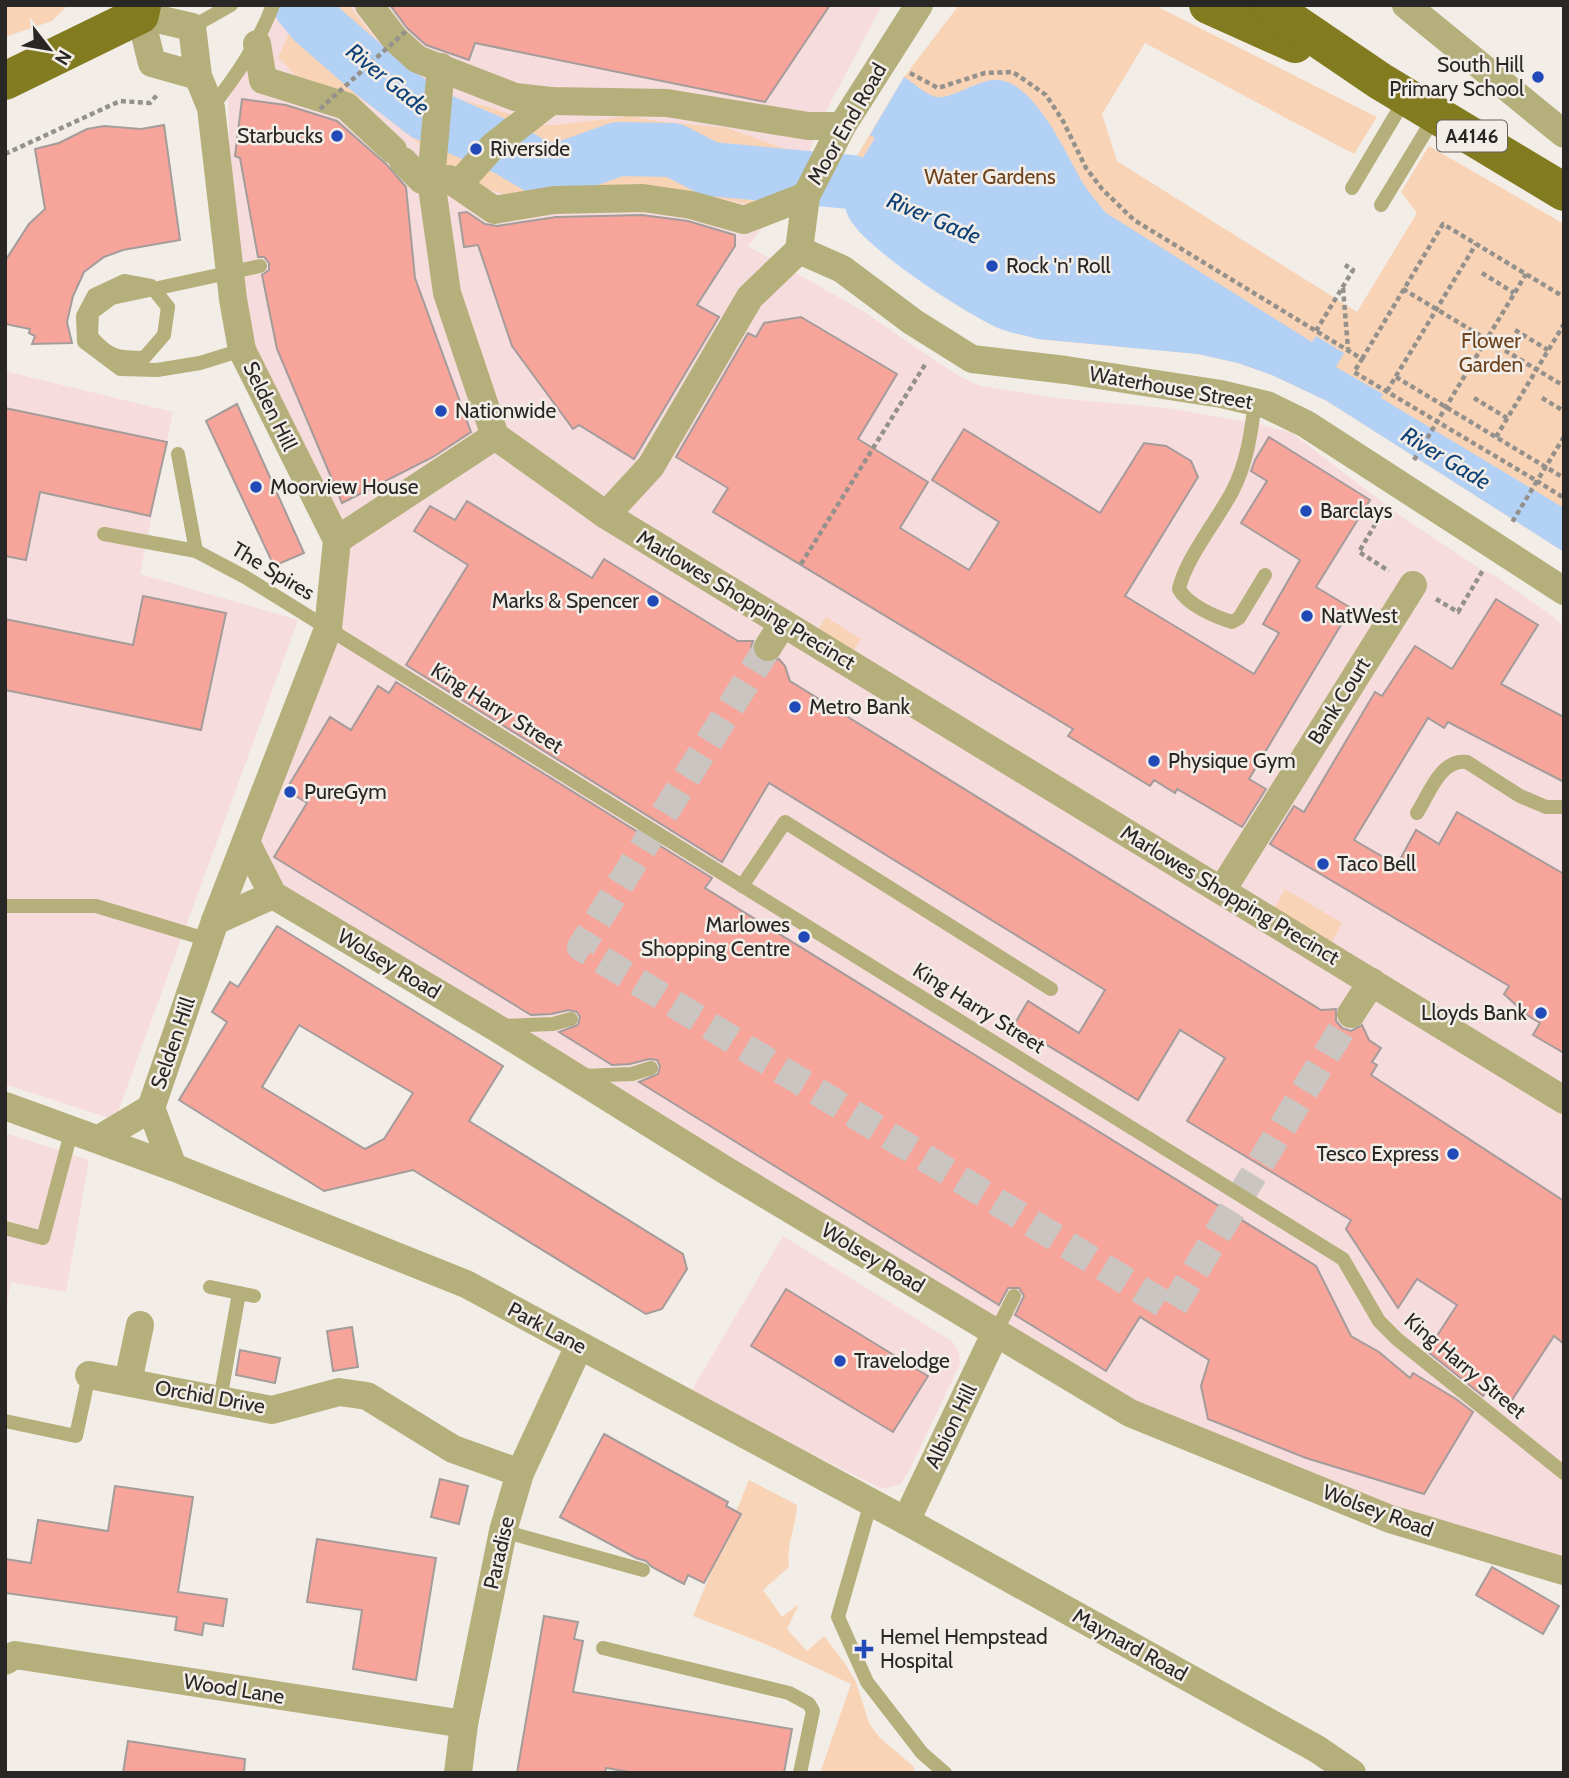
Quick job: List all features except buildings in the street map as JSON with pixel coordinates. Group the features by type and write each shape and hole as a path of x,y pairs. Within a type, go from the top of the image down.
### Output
{"main road":[{"name":"A4146","path":"1208,5 1408,98"},
{"name":"A4146","path":"1268,5 1408,98 1564,192"},
{"path":"5,82 51,61 141,10"}],"street":[{"path":"369,5 396,39 417,59 515,97 551,101 667,103 808,126 842,126"},
{"name":"Moor End Road","path":"799,250 806,196 842,126 919,5"},
{"path":"1406,5 1564,134"},
{"path":"141,10 192,27"},
{"path":"141,10 152,63 198,76"},
{"name":"Selden Hill","path":"99,1139 151,1108 212,930 328,629 337,540 242,350 233,299 211,108 198,76 192,27"},
{"path":"257,44 263,80 346,106 422,180 444,182 494,210 554,200 643,198 691,205 744,220 806,196"},
{"path":"337,540 495,436 447,293 441,67"},
{"path":"444,182 551,101"},
{"path":"607,515 651,466 750,297 799,250"},
{"name":"Waterhouse Street","path":"799,250 842,269 939,340 972,359 1066,370 1221,394 1267,405 1306,424 1564,591"},
{"name":"Marlowes Shopping Precinct","path":"495,436 607,515 1564,1100"},
{"name":"Bank Court","path":"1222,890 1413,585"},
{"path":"768,647 783,623"},
{"path":"212,930 273,895 246,842"},
{"name":"Wolsey Road","path":"273,895 1130,1413 1390,1519 1564,1571"},
{"path":"1351,1014 1372,982"},
{"name":"Park Lane","path":"5,1106 173,1167 466,1284 906,1521"},
{"path":"151,1108 173,1167"},
{"path":"128,1382 140,1325"},
{"name":"Albion Hill","path":"906,1521 996,1332"},
{"name":"Paradise","path":"458,1773 464,1724 503,1531 520,1473 579,1346"},
{"name":"Orchid Drive","path":"89,1376 272,1410 339,1392 368,1396 453,1449 520,1473"},
{"name":"Maynard Road","path":"906,1521 1317,1749 1352,1773"},
{"name":"Wood Lane","path":"5,1661 15,1655 464,1724"}],"lane":[{"path":"192,27 231,5"},
{"path":"211,108 257,44 271,12"},
{"path":"1352,188 1408,98"},
{"path":"1381,205 1408,98"},
{"path":"242,350 200,363 157,370 120,369 84,342 83,316 94,295 124,281 151,286 159,296 168,307 164,335 144,358 122,358 104,352 91,336 92,313 112,298 152,289 166,286 193,281 260,266"},
{"path":"1255,402 1245,462 1232,491 1186,570 1179,589 1182,595 1194,603 1232,622 1239,618 1265,575"},
{"path":"178,454 195,551"},
{"name":"The Spires","path":"104,534 195,551 245,577 328,629"},
{"name":"King Harry Street","path":"328,629 1343,1259 1379,1321 1397,1339 1564,1473"},
{"path":"1417,813 1447,766 1457,760 1467,762 1520,796 1546,807 1564,807"},
{"path":"742,886 785,822 1051,989"},
{"path":"5,906 96,906 212,930"},
{"path":"495,1027 553,1024 571,1019"},
{"path":"574,1076 632,1074 650,1068"},
{"path":"5,1228 43,1238 72,1129"},
{"path":"210,1287 247,1294 220,1400"},
{"path":"996,1332 1014,1296"},
{"path":"5,1421 76,1436 89,1376"},
{"path":"871,1502 838,1618 867,1682 922,1754 945,1773"},
{"path":"503,1531 643,1570"},
{"path":"603,1648 789,1693 809,1704 813,1711 800,1773"}],"path":[{"path":"320,109 406,31"},
{"path":"886,57 938,88 985,73 1013,72 1046,95 1063,121 1086,168 1134,220 1362,359"},
{"path":"5,154 120,101 150,103 158,93"},
{"path":"1564,297 1443,224 1354,372 1564,498"},
{"path":"1387,391 1476,244"},
{"path":"1316,331 1353,270 1345,265"},
{"path":"1482,273 1514,293"},
{"path":"1413,461 1526,274"},
{"path":"1343,287 1348,350"},
{"path":"1403,289 1564,386"},
{"path":"1496,437 1564,324"},
{"path":"1515,330 1548,350"},
{"path":"801,564 939,340"},
{"path":"1396,377 1564,478"},
{"path":"1474,398 1507,418"},
{"path":"1542,398 1564,411"},
{"path":"1511,524 1564,437"}],"shaded area":[{"path":"275,5 882,5 823,117 797,184 748,246 863,311 963,378 981,386 1056,398 1168,408 1259,424 1292,433 1398,514 1497,577 1564,627 1564,1571 1130,1413 273,895 246,842 328,629 337,540 233,299 228,100"},
{"path":"5,371 173,412 140,574 298,620 115,1120 5,1084"},
{"path":"5,1133 89,1160 66,1292 11,1282 5,1314"},
{"path":"783,1236 952,1341 959,1352 960,1364 901,1484 882,1489 690,1393"}],"green space":[{"path":"5,5 68,5 52,21 5,37"},
{"path":"302,5 349,5 394,64 406,75 424,86 541,125 629,116 727,128 786,149 784,157 751,205 678,190 514,197 472,181 453,169 362,100 348,93 308,83 296,76 278,58"},
{"name":"Water Gardens","path":"959,5 1154,5 1377,117 1354,154 1145,43 1102,114 1117,161 1357,312 1417,213 1401,192 1429,146 1564,224 1564,552 1327,401 1272,375 1238,363 1198,354 1038,339 998,328 925,284 861,233 849,217 844,201 848,171 904,77"},
{"path":"826,617 861,639 848,659 813,638"},
{"path":"1285,889 1342,923 1329,947 1272,913"},
{"path":"749,1480 797,1505 789,1550 789,1567 763,1590 782,1617 799,1604 787,1629 807,1651 824,1636 856,1682 869,1723 879,1737 913,1766 915,1773 820,1773 851,1684 763,1643 693,1616"}],"water":[{"name":"Water Gardens","path":"904,77 936,97 994,80 1008,82 1022,91 1047,120 1083,183 1106,213 1312,342 1316,336 1344,353 1336,367 1383,394 1381,398 1564,508 1564,552 1327,401 1272,375 1238,363 1198,354 1038,339 1011,332 981,319 916,278 859,231 849,218 844,197 854,161 859,164 875,138 870,135"}],"waterway":[{"name":"River Gade","path":"300,5 313,21 374,74 426,114 507,149 541,169 562,169 618,149 673,150 710,169 851,182 914,209"}],"tunnel":[{"path":"768,647 581,947 1172,1309 1351,1014"}],"place":[{"name":"South Hill Primary School","path":"1538,77"},
{"name":"Starbucks","path":"337,136"},
{"name":"Riverside","path":"476,149"},
{"name":"Rock 'n' Roll","path":"992,266"},
{"name":"Nationwide","path":"441,411"},
{"name":"Moorview House","path":"256,487"},
{"name":"Barclays","path":"1306,511"},
{"name":"Marks & Spencer","path":"653,601"},
{"name":"NatWest","path":"1307,616"},
{"name":"Metro Bank","path":"795,707"},
{"name":"Physique Gym","path":"1154,761"},
{"name":"PureGym","path":"290,792"},
{"name":"Taco Bell","path":"1323,864"},
{"name":"Marlowes Shopping Centre","path":"804,937"},
{"name":"Lloyds Bank","path":"1541,1013"},
{"name":"Tesco Express","path":"1453,1154"},
{"name":"Travelodge","path":"840,1361"},
{"name":"Hemel Hempstead Hospital","path":"864,1649"}],"park label":[{"name":"Flower Garden","path":"1491,353"}]}
